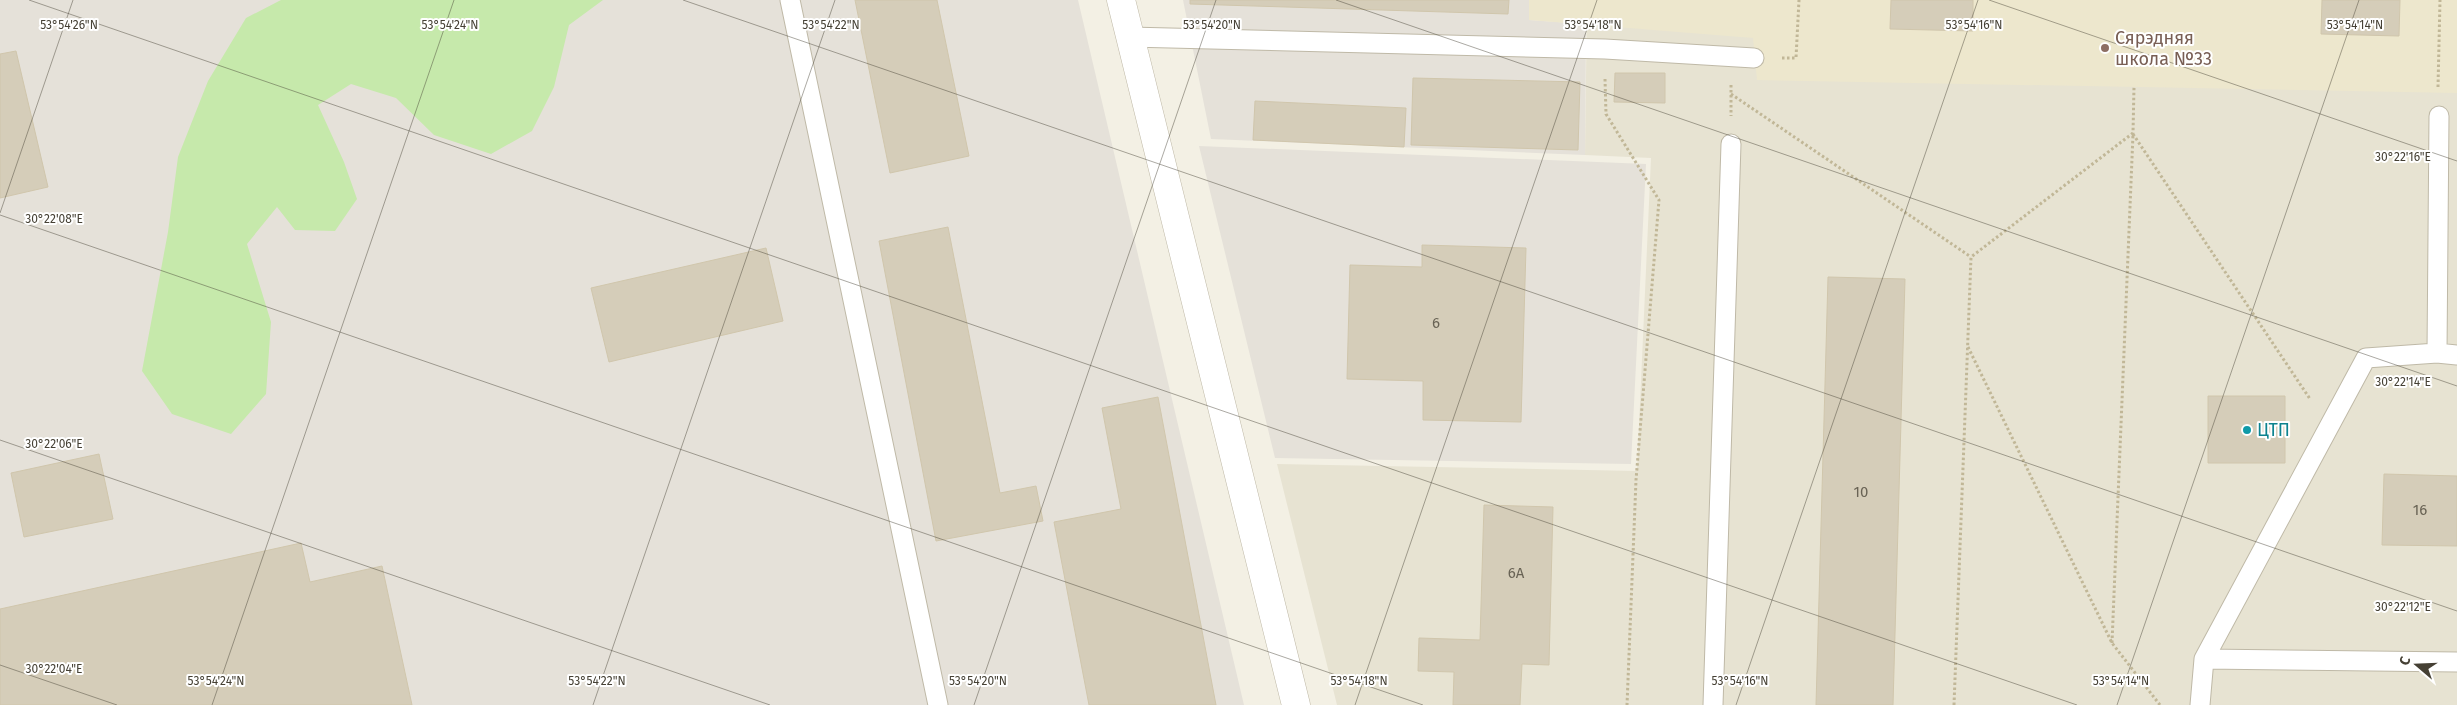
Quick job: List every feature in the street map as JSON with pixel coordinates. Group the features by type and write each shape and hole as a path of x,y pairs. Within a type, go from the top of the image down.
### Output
{"street":[{"path":"1121,0 1296,705"}],"lane":[{"path":"790,0 938,705"},
{"path":"1129,37 1605,49 1754,58"},
{"path":"2437,354 2439,116"},
{"path":"1713,705 1731,144"},
{"path":"2200,705 2204,659 2366,358 2437,354 2457,355"},
{"path":"2204,659 2457,662"}],"path":[{"path":"1754,58 1796,58 1799,0"},
{"path":"2439,116 2440,0"},
{"path":"1605,49 1606,114 1659,200 1636,480 1626,705"},
{"path":"1730,57 1731,144"},
{"path":"2112,644 2134,87"},
{"path":"1731,94 1971,257"},
{"path":"1971,257 2133,133"},
{"path":"2133,133 2328,427"},
{"path":"1954,705 1971,257"},
{"path":"1968,346 2112,644 2160,705"}],"shaded area":[{"path":"0,0 1078,0 1244,705 0,705"},
{"path":"1183,0 1529,0 1529,20 1586,24 1585,155 1211,139"},
{"name":"Сярэдняя школа №33","path":"1529,0 2457,0 2457,93 1757,80 1753,38 1529,20"},
{"path":"1587,0 2457,0 2457,705 1337,705 1277,464 1637,471 1651,158 1585,155"},
{"path":"1199,146 1646,164 1631,464 1275,458"}],"green space":[{"path":"281,0 603,0 569,25 554,87 532,131 491,154 434,135 396,98 351,84 318,105 344,162 357,199 335,231 295,230 277,207 247,244 271,322 266,394 231,434 172,414 142,371 168,232 178,157 208,81 246,18"}],"building":[{"path":"855,0 937,0 969,156 890,173"},
{"path":"1190,0 1509,0 1508,14 1190,4"},
{"path":"1891,0 1973,0 1973,31 1890,29"},
{"path":"2322,0 2400,0 2399,36 2321,34"},
{"path":"16,51 48,187 0,198 0,54"},
{"path":"1615,73 1665,73 1665,103 1614,102"},
{"path":"1413,78 1580,82 1578,150 1411,145"},
{"path":"1255,101 1406,108 1404,147 1253,140"},
{"path":"948,227 1000,493 1036,486 1043,521 936,541 879,241"},
{"path":"1422,245 1526,248 1521,422 1423,420 1423,381 1347,379 1350,265 1422,267"},
{"path":"766,248 783,321 609,362 591,288"},
{"path":"1828,277 1905,279 1893,705 1816,705"},
{"name":"ЦТП","path":"2208,396 2285,396 2285,463 2208,463"},
{"path":"1158,397 1216,705 1089,705 1054,522 1121,509 1102,408"},
{"path":"99,454 113,519 24,537 11,473"},
{"path":"2384,474 2457,476 2457,546 2382,545"},
{"path":"1484,505 1553,507 1549,665 1522,664 1520,705 1453,705 1454,672 1418,671 1419,638 1480,640"},
{"path":"301,543 310,582 382,566 412,705 0,705 0,609"}],"place":[{"name":"Сярэдняя школа №33","path":"2105,48"},
{"name":"ЦТП","path":"2247,430"}]}
